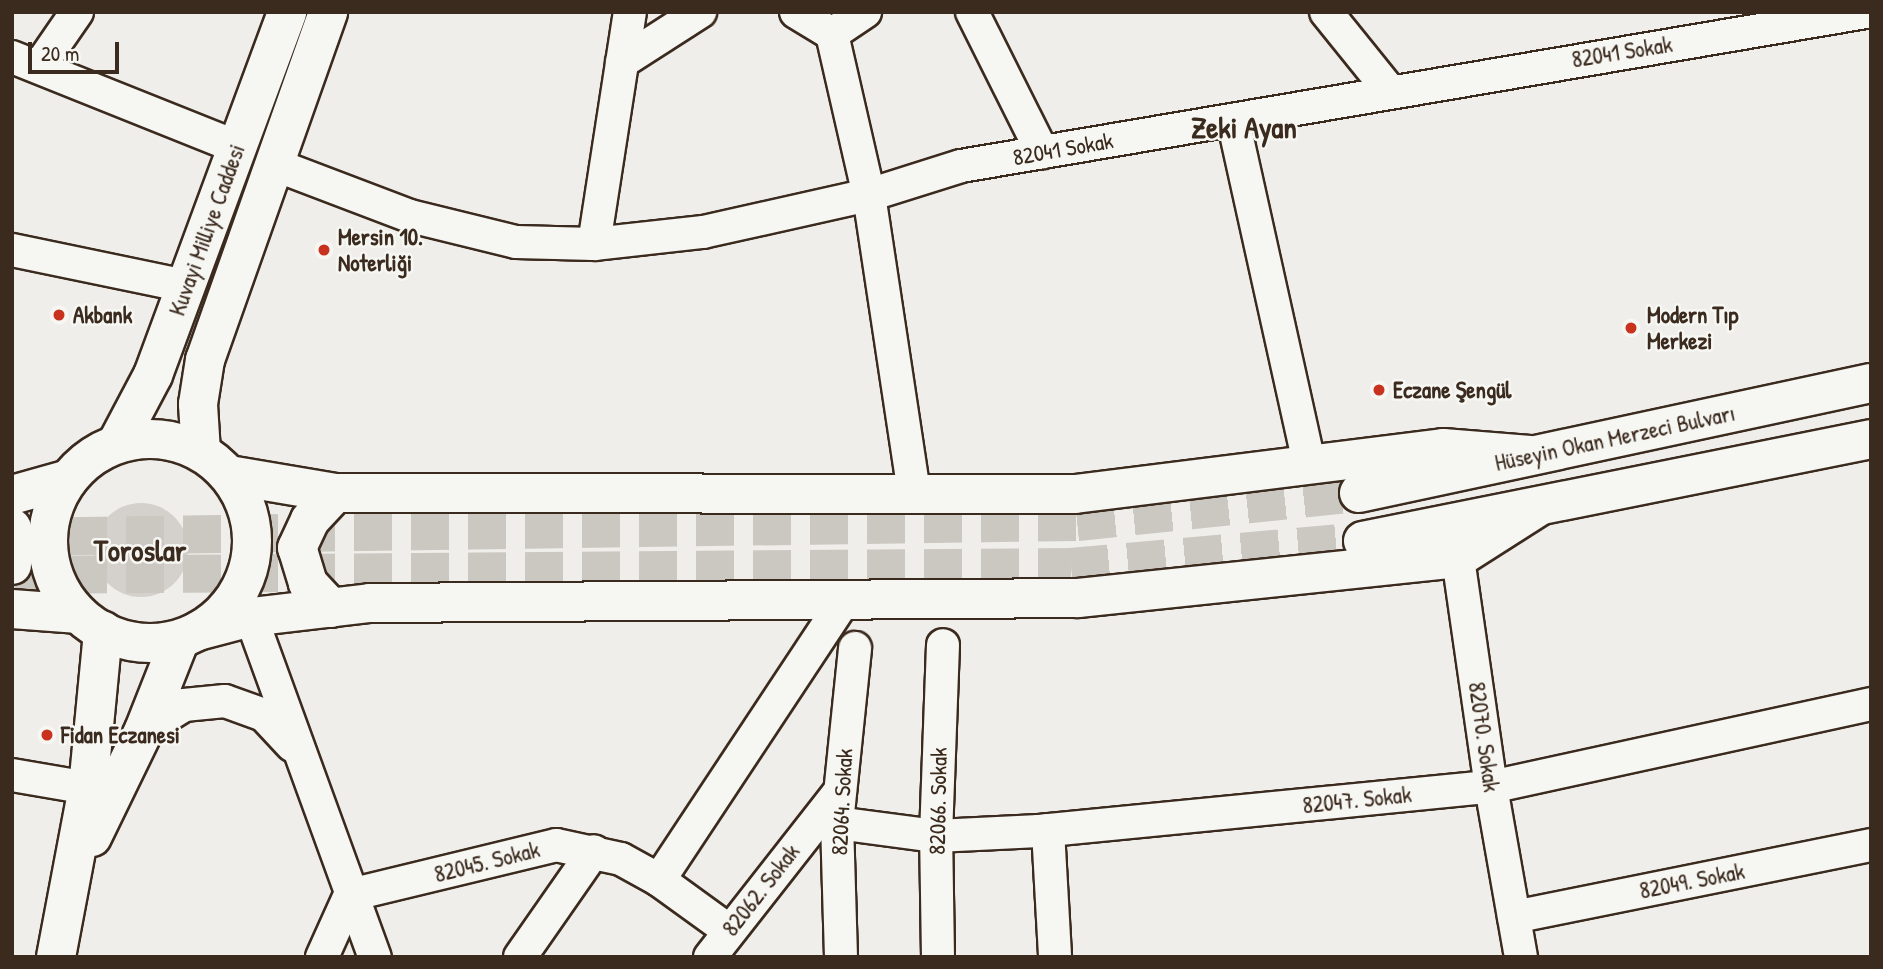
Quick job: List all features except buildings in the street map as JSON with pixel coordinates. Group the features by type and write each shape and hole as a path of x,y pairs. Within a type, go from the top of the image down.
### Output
{"main road":[{"name":"Kuvayi Milliye Caddesi","path":"117,443 153,375 287,12"},
{"name":"Kuvayi Milliye Caddesi","path":"215,463 198,404 205,360 328,12"},
{"name":"Hüseyin Okan Merzeci Bulvarı","path":"1359,493 1871,383"},
{"path":"56,957 75,870 88,788 91,622 61,590 49,543 54,505 69,479 90,457 117,443 146,438 174,441 215,463 335,493 1075,494 1443,448 1530,456"},
{"path":"1363,541 1871,439"},
{"path":"75,870 189,635 222,614 241,590 251,561 253,531 245,501 215,463"},
{"path":"12,495 69,479"},
{"path":"331,608 308,583 297,548 310,520 335,493"},
{"path":"12,609 91,622 153,646 251,617 370,603 1078,598 1458,558 1538,507"},
{"path":"12,528 12,565"}],"street":[{"path":"77,12 26,62 237,147"},
{"path":"594,244 630,12"},
{"path":"622,62 700,12"},
{"path":"796,12 832,34 869,195 914,493"},
{"path":"832,34 865,12"},
{"path":"972,12 1042,152"},
{"path":"1326,12 1389,90"},
{"name":"82041 Sokak","path":"273,163 410,216 516,242 594,244 703,232 869,195 961,166 1233,120 1740,22 1866,12"},
{"path":"1233,120 1309,464"},
{"path":"12,250 186,286"},
{"name":"82070. Sokak","path":"1458,558 1491,786 1521,957"},
{"path":"659,880 844,600"},
{"path":"251,617 350,895 376,957"},
{"name":"82066. Sokak","path":"938,957 936,836 943,645"},
{"name":"82064. Sokak","path":"841,957 837,823 855,648"},
{"path":"144,730 184,705 225,701 264,716 299,752"},
{"name":"82047. Sokak","path":"837,823 936,836 1048,830 1491,786 1871,705"},
{"path":"12,775 88,788"},
{"name":"82062. Sokak","path":"710,957 728,930 840,791"},
{"path":"1048,830 1055,957"},
{"name":"82045. Sokak","path":"350,895 556,845 594,851 659,880 728,930"},
{"name":"82049. Sokak","path":"1514,917 1871,845"},
{"path":"520,957 594,851"},
{"path":"322,957 350,895"}],"shaded area":[{"path":"141,503 159,506 175,516 185,532 188,550 185,568 175,584 159,594 141,597 123,594 107,584 97,568 94,550 97,532 107,516 123,506"}],"tunnel":[{"path":"12,537 1077,522 1359,493"},
{"path":"12,575 1071,567 1363,541"}],"place":[{"name":"Mersin 10. Noterliği","path":"324,250"},
{"name":"Akbank","path":"59,315"},
{"name":"Modern Tıp Merkezi","path":"1631,328"},
{"name":"Eczane Şengül","path":"1379,390"},
{"name":"Fidan Eczanesi","path":"47,735"}],"district":[{"name":"Zeki Ayan","path":"1244,127"},
{"name":"Toroslar","path":"140,550"}]}
